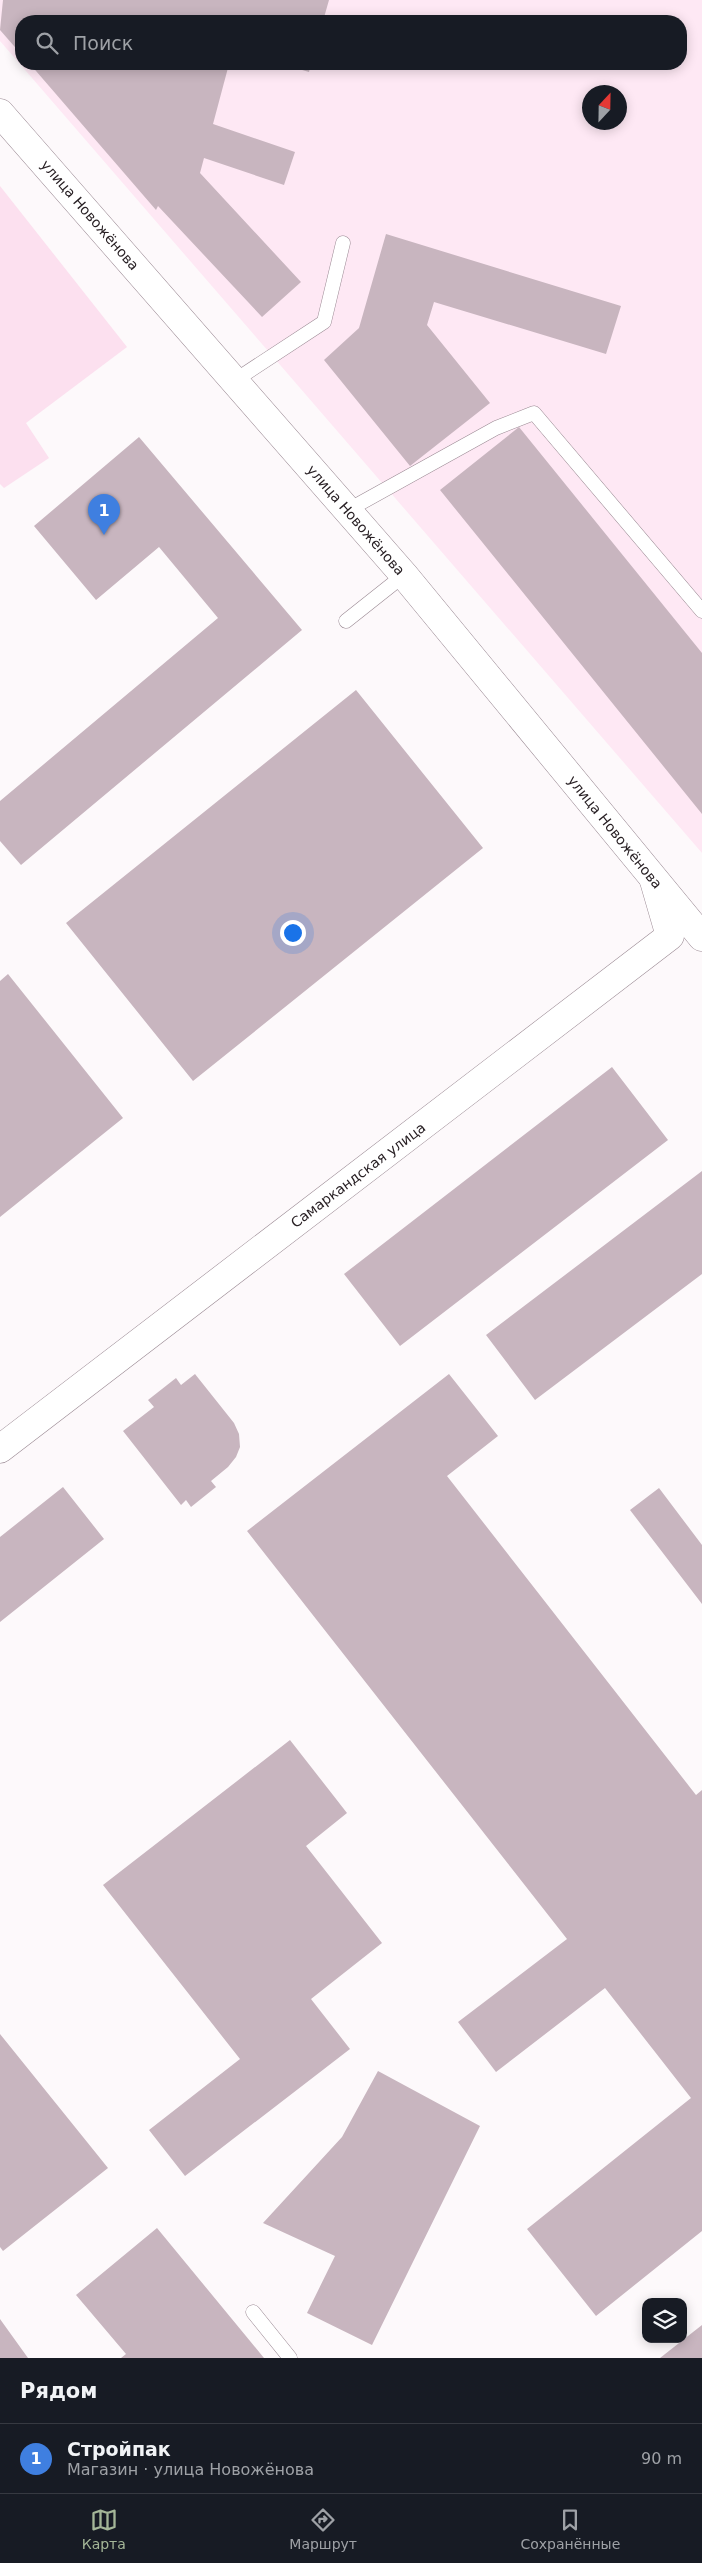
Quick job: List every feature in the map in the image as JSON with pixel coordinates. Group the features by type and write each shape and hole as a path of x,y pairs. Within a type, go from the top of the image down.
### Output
{"street":[{"name":"улица Новожёнова","path":"0,113 404,575 654,881 702,936"},
{"name":"Самаркандская улица","path":"0,1449 670,936 654,881"}],"lane":[{"path":"234,380 324,322 343,243"},
{"path":"348,510 496,428 534,413 702,611"},
{"path":"346,622 404,575"},
{"path":"253,2312 290,2358"}],"shaded area":[{"path":"0,0 702,0 702,853 25,70 687,70 687,15 15,15 15,58 0,41"},
{"path":"0,186 127,347 26,423 49,458 4,488 0,484"}],"building":[{"path":"3,0 329,0 325,15 15,15 15,47 0,30"},
{"path":"35,70 227,70 213,124 295,152 284,185 204,158 200,173 301,282 262,317 158,206 156,210"},
{"path":"386,234 621,306 606,354 434,302 427,325 490,403 410,466 324,360 359,328"},
{"path":"519,427 702,653 702,814 440,490"},
{"path":"139,437 302,630 21,865 0,841 0,801 218,618 159,547 96,600 34,526"},
{"path":"356,690 483,848 193,1081 66,923"},
{"path":"8,974 123,1118 0,1217 0,981"},
{"path":"612,1067 668,1140 400,1346 344,1274"},
{"path":"702,1171 702,1274 535,1400 486,1335"},
{"path":"195,1374 234,1423 239,1434 240,1447 236,1457 228,1467 211,1481 216,1487 191,1507 186,1500 181,1505 123,1431 154,1407 148,1400 176,1378 181,1385"},
{"path":"449,1374 498,1436 447,1476 696,1795 702,1790 702,2231 596,2316 527,2229 691,2098 605,1988 496,2072 458,2022 567,1939 247,1531"},
{"path":"63,1487 104,1539 0,1622 0,1537"},
{"path":"659,1488 702,1545 702,1604 630,1510"},
{"path":"290,1740 347,1813 306,1846 382,1943 311,1999 350,2049 185,2176 149,2130 240,2059 103,1885"},
{"path":"0,2034 108,2168 3,2251 0,2247"},
{"path":"378,2071 480,2126 372,2345 307,2313 335,2256 263,2223 342,2137"},
{"path":"157,2228 264,2358 121,2358 126,2354 76,2295"},
{"path":"0,2319 28,2358 0,2358"},
{"path":"702,2325 702,2358 660,2358 679,2343 687,2343 687,2337"}],"place":[{"name":"Стройпак","path":"104,535"}]}
